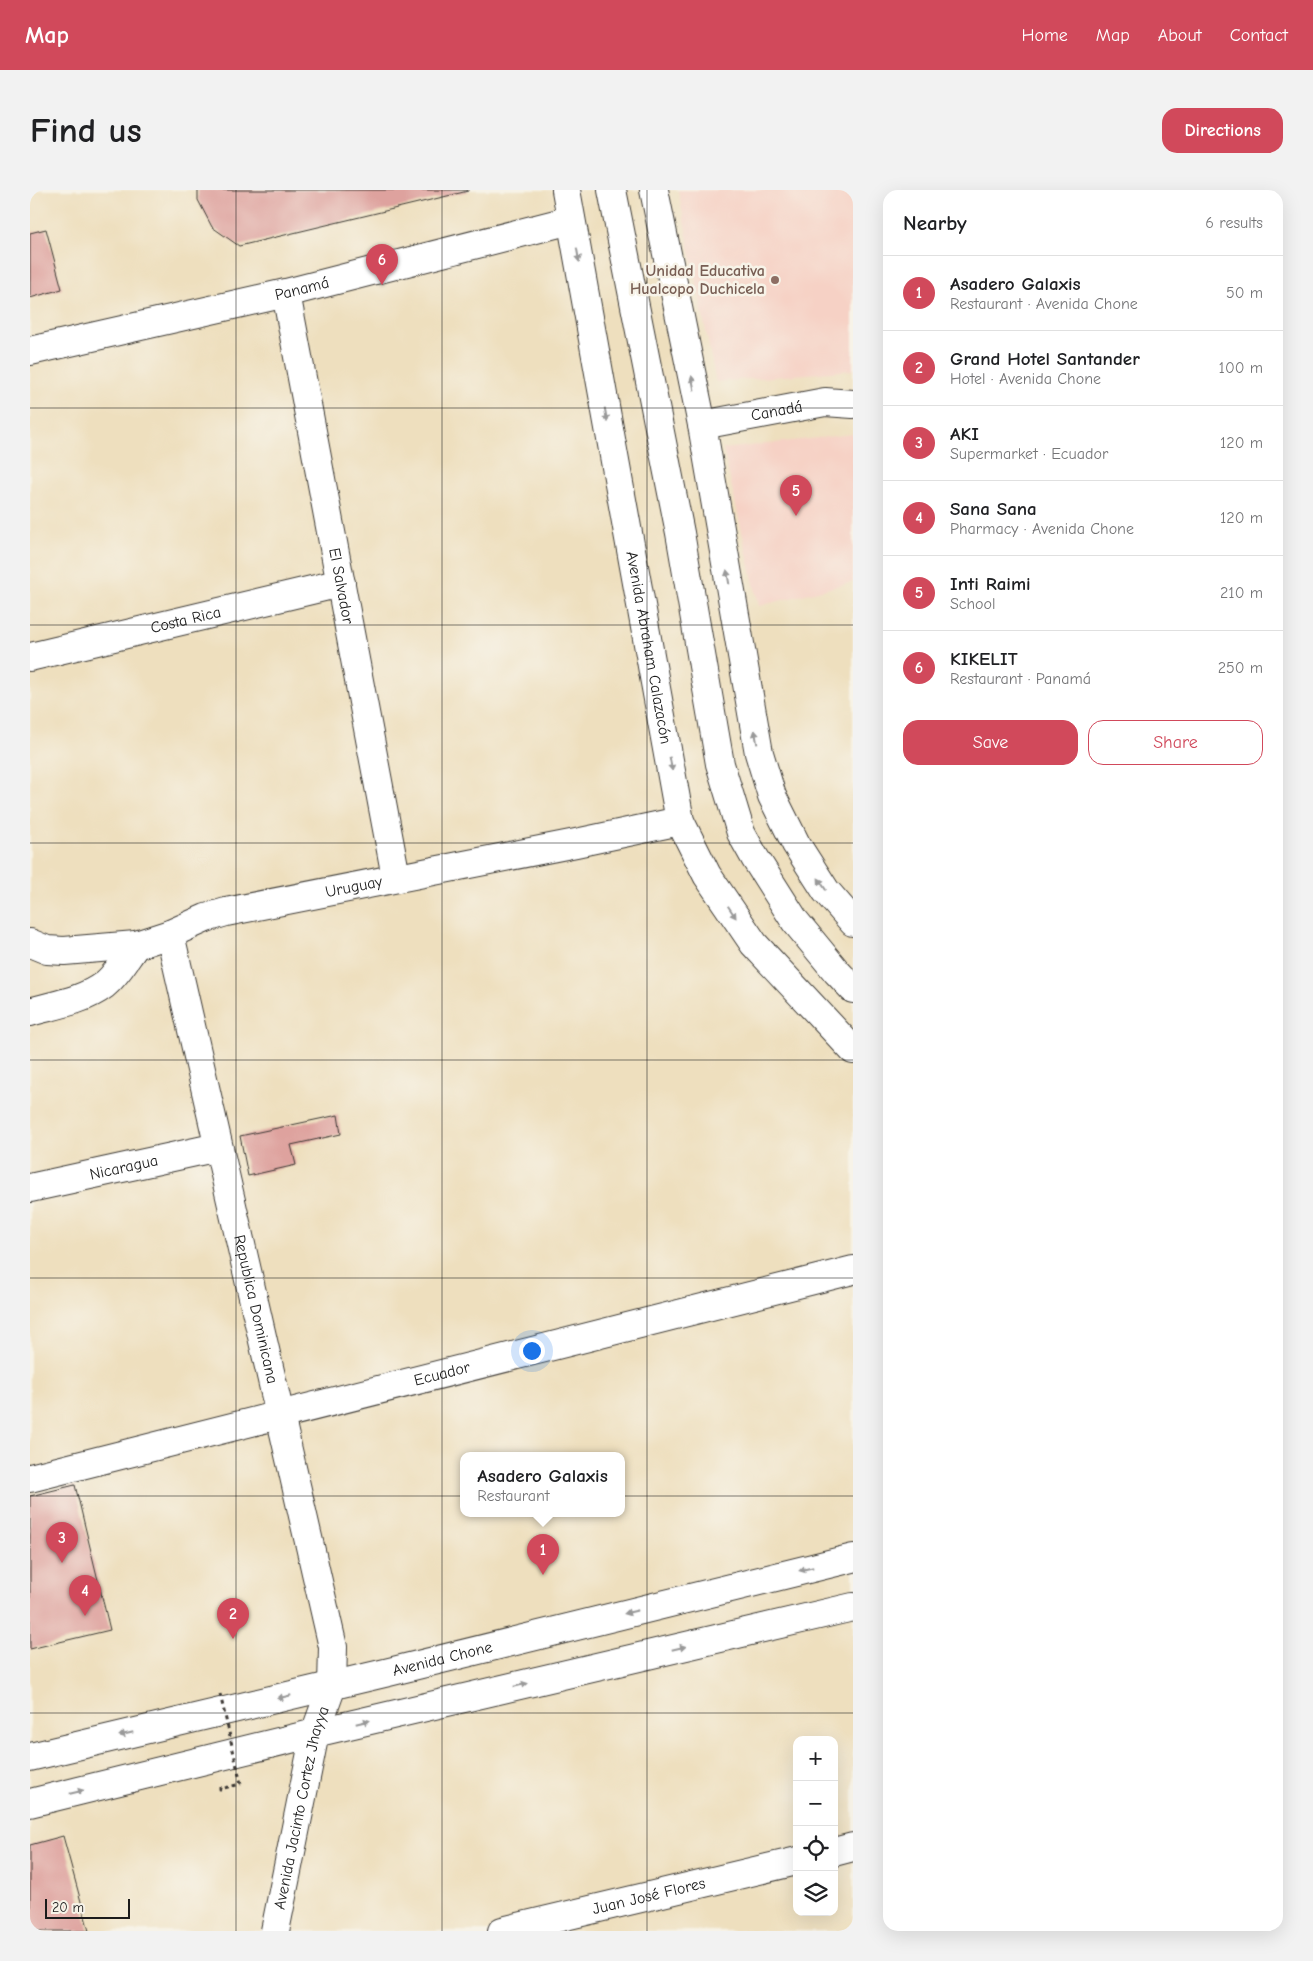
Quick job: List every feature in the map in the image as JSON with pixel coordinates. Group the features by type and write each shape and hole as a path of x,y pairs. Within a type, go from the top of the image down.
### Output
{"street":[{"name":"Avenida Abraham Calazacón","path":"566,190 628,542 680,821 707,875 754,944 802,998 853,1050"},
{"path":"612,190 680,533 720,764 741,833 755,858 795,921 853,989"},
{"path":"654,190 702,425 759,753 772,796 796,844 826,891 853,922"},
{"name":"Panamá","path":"30,351 286,293 571,220"},
{"name":"El Salvador","path":"286,293 396,877"},
{"name":"Canadá","path":"702,425 825,402 853,404"},
{"name":"Costa Rica","path":"30,657 341,583"},
{"name":"Uruguay","path":"30,943 47,950 64,952 136,946 226,912 680,821"},
{"name":"Republica Dominicana","path":"170,934 333,1647 332,1686"},
{"path":"30,1012 68,1001 95,990 114,975 136,946"},
{"name":"Nicaragua","path":"30,1188 218,1147"},
{"name":"Ecuador","path":"30,1478 853,1270"},
{"name":"Avenida Chone","path":"30,1758 853,1558"},
{"path":"30,1803 315,1733 853,1607"},
{"name":"Avenida Jacinto Cortez Jhayya","path":"275,1931 315,1733 332,1686"},
{"path":"838,1851 853,1847"},
{"name":"Juan José Flores","path":"502,1931 793,1861"}],"path":[{"path":"220,1694 241,1784 220,1789"}],"shaded area":[{"name":"Unidad Educativa Hualcopo Duchicela","path":"678,190 853,190 853,370 716,382"},
{"path":"853,434 853,582 759,606 723,449"}],"building":[{"path":"198,190 468,191 239,246 212,227 198,200"},
{"path":"46,229 62,289 30,298 30,233"},
{"path":"338,1115 341,1134 291,1145 296,1165 248,1176 240,1136"},
{"path":"75,1485 110,1630 30,1649 30,1496"},
{"path":"63,1836 89,1931 30,1931 30,1845"}],"place":[{"name":"Unidad Educativa Hualcopo Duchicela","path":"775,280"},
{"name":"KIKELIT","path":"382,285"},
{"name":"Inti Raimi","path":"796,516"},
{"name":"AKI","path":"62,1563"},
{"name":"Asadero Galaxis","path":"543,1575"},
{"name":"Sana Sana","path":"85,1616"},
{"name":"Grand Hotel Santander","path":"233,1639"}]}
